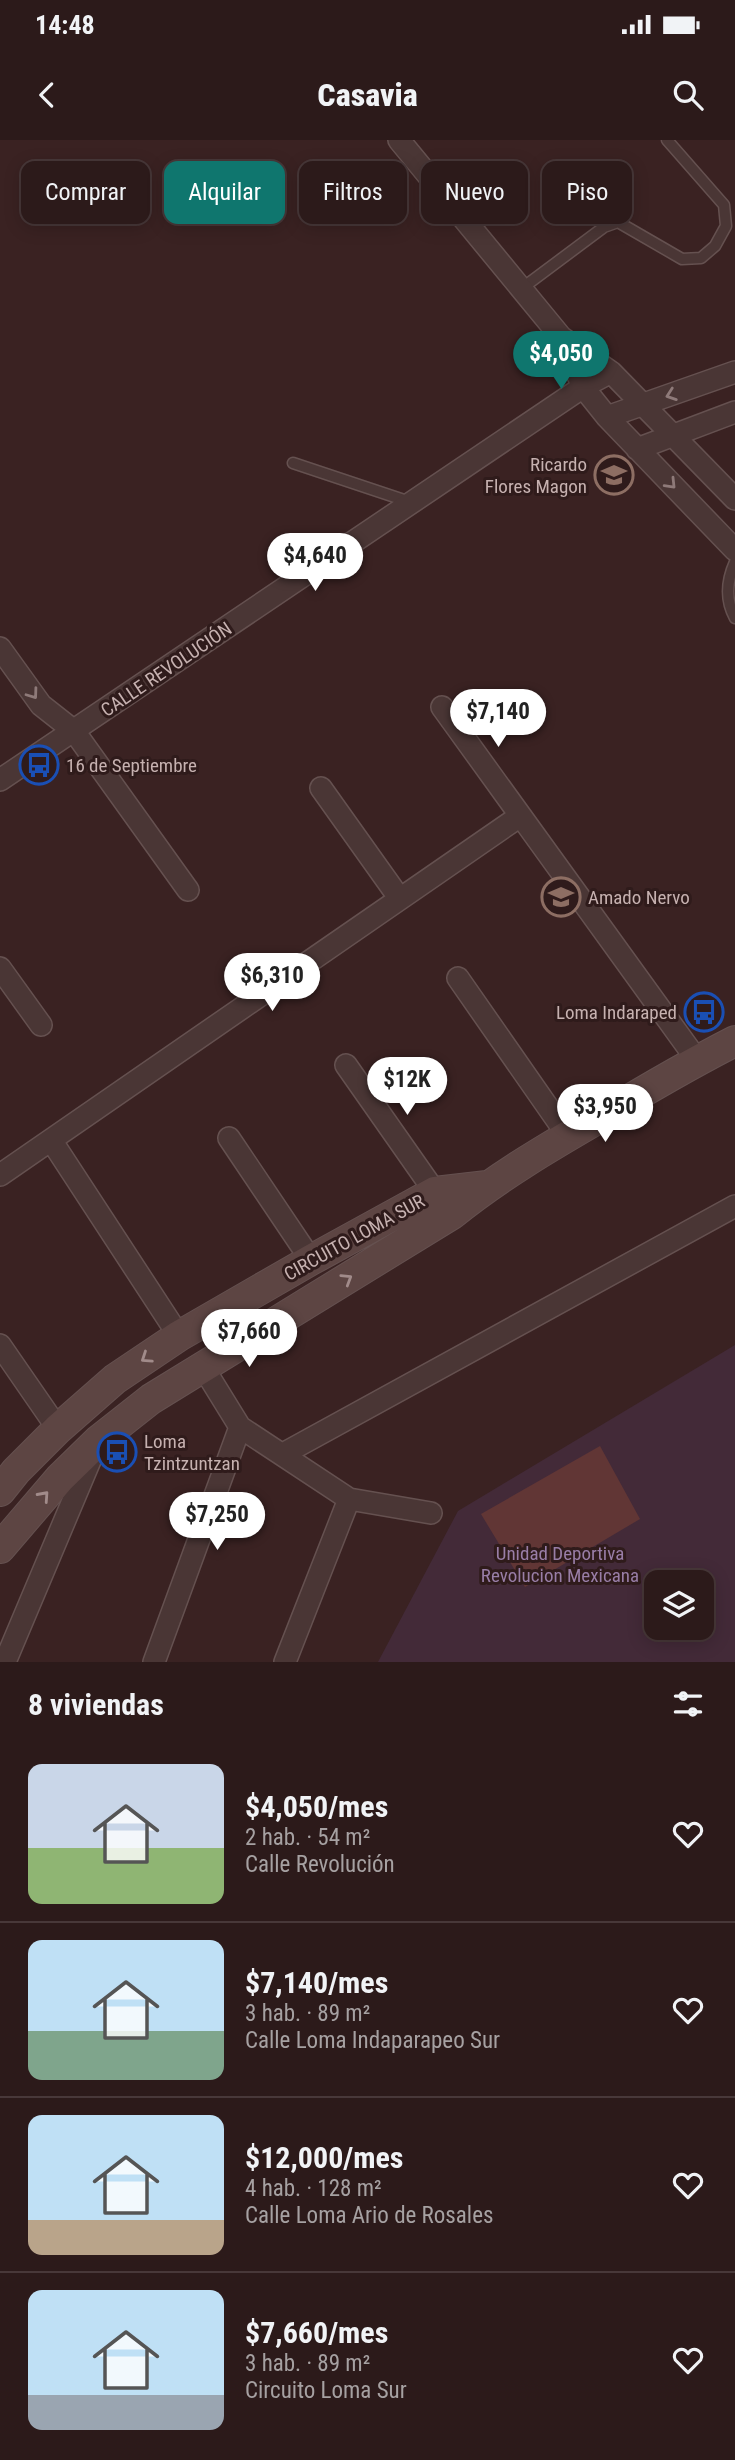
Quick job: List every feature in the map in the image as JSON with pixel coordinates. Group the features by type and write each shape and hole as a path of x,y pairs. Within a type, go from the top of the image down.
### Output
{"street":[{"path":"399,140 561,337 611,372 735,499"},
{"path":"561,337 583,387 607,417 735,550"},
{"name":"CALLE REVOLUCIÓN","path":"0,780 583,387 611,372"},
{"path":"607,417 735,372"},
{"path":"637,449 735,412"},
{"path":"0,649 41,705 74,732 188,890"},
{"path":"442,707 697,1060"},
{"path":"321,788 400,899"},
{"path":"0,1175 520,816"},
{"path":"0,968 41,1025"},
{"path":"458,978 568,1136"},
{"name":"CIRCUITO LOMA SUR","path":"0,1548 60,1478 99,1440 150,1399 452,1214 488,1186 568,1136 697,1060 735,1041"},
{"path":"346,1065 435,1192"},
{"path":"229,1138 311,1260"},
{"path":"51,1140 179,1336"},
{"name":"CIRCUITO LOMA SUR","path":"0,1491 58,1429 115,1379 179,1336 435,1192 488,1186"},
{"path":"283,1454 735,1206"},
{"path":"0,1345 58,1429"},
{"path":"203,1367 240,1427 349,1499 431,1513"},
{"path":"154,1662 240,1427"},
{"name":"CIRCUITO LOMA SUR","path":"5,1662 99,1440"},
{"path":"285,1662 349,1499"}],"lane":[{"path":"521,289 604,227 618,222 682,259 701,258 715,246 726,226 724,205 667,140"},
{"path":"293,463 412,502"},
{"path":"735,562 727,579 730,609 735,618"}],"green space":[{"name":"Unidad Deportiva Revolucion Mexicana","path":"735,1345 735,1662 378,1662 458,1511"}],"shaded area":[{"path":"600,1446 640,1519 525,1587 481,1514"}],"place":[{"name":"Ricardo Flores Magon","path":"614,475"},
{"name":"16 de Septiembre","path":"39,765"},
{"name":"Amado Nervo","path":"561,897"},
{"name":"Loma Indaraped","path":"704,1012"},
{"name":"Loma Tzintzuntzan","path":"117,1452"}]}
